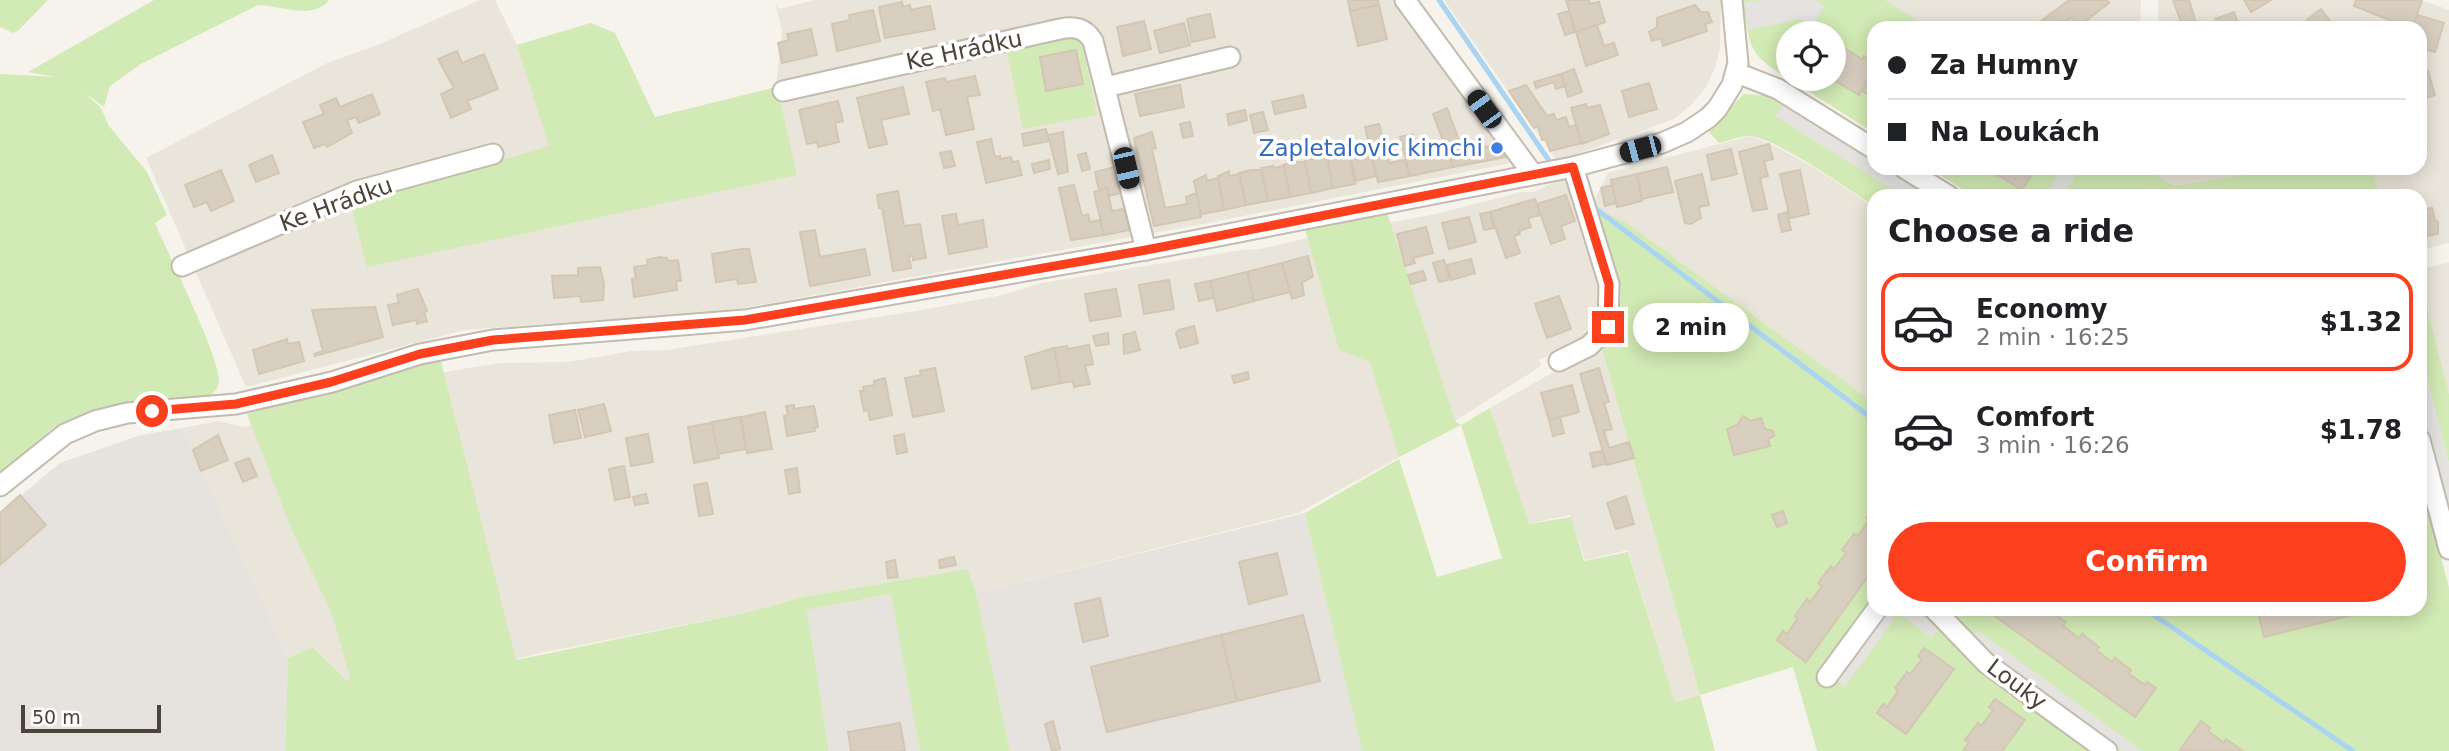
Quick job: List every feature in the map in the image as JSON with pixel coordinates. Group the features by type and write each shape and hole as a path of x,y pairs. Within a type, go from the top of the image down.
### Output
{"street":[{"path":"1405,0 1532,173"},
{"path":"0,485 65,434 95,421 127,413 236,404 331,382 420,354 493,340 745,320 1146,250 1562,169 1662,143 1687,132 1717,109 1737,73 1738,49 1732,0"},
{"name":"Ke Hrádku","path":"783,91 1069,27 1085,30 1093,41 1106,87 1146,250"},
{"path":"1106,87 1230,57"},
{"path":"1737,73 1778,89 1867,145"},
{"name":"Ke Hrádku","path":"182,266 357,191 493,154"},
{"path":"1559,360 1589,346 1608,327 1609,284 1582,196 1562,169"},
{"path":"1915,175 1938,189"},
{"path":"2427,466 2449,549"},
{"path":"1828,677 1872,616"},
{"name":"Louky","path":"1941,616 1986,663 2107,751"}],"shaded area":[{"path":"480,0 495,0 517,45 591,23 655,117 776,87 782,32 775,0 779,9 815,0 1395,0 1511,163 1203,224 733,310 465,330 246,387 146,158 327,63 377,45"},
{"path":"1444,0 1721,0 1720,48 1706,87 1691,105 1674,119 1557,161"},
{"path":"1760,0 1815,0 1825,6 1816,21 1776,21 1776,24 1749,30 1744,3"},
{"path":"1885,0 2141,0 2140,21 1918,21"},
{"path":"2158,0 2421,0 2449,10 2449,243 2427,248 2427,189 2156,189 2156,175 2427,175 2427,21 2158,21"},
{"path":"1783,105 1867,158 1867,174 1775,116"},
{"path":"1750,136 1815,168 1867,202 1867,398 1592,205 1608,173"},
{"path":"1869,175 1895,175 1917,189 1892,189"},
{"path":"2057,175 2076,175 2067,189 2050,189"},
{"path":"1561,179 1572,187 1604,278 1604,318 1584,338 1539,360 1541,366 1399,457 1298,513 976,593 968,569 807,596 749,612 540,653 478,669 380,713 314,647 288,658 182,428 219,421 243,427 341,406 394,382 462,369 501,363 568,362 632,351 666,350 922,310 1003,295 1042,283 1260,249 1334,232 1432,215 1521,192 1534,192"},
{"path":"2449,262 2449,394 2427,308 2427,268"},
{"path":"1601,345 1700,695 1675,702 1628,550 1585,560 1570,515 1528,524 1490,408"},
{"path":"2427,378 2449,464 2449,518 2427,432"},
{"path":"182,428 288,658 285,751 0,751 0,513 60,463 141,435"},
{"path":"1305,513 1362,751 1010,751 976,593"},
{"path":"892,594 920,751 829,751 807,610"},
{"path":"1882,616 1895,618 1845,687 1835,680"},
{"path":"1902,616 1923,616 1939,628 1931,638"},
{"path":"1977,630 2142,751 2122,751 1970,639"}],"green space":[{"path":"0,0 48,0 13,33 0,27"},
{"path":"154,0 329,0 314,10 305,11 258,5 141,64 110,86 104,107 84,92 101,108 109,126 147,172 167,215 155,223 211,350 219,381 215,391 207,398 103,407 53,428 0,475 0,74 55,77 28,72"},
{"path":"1742,0 1885,0 1918,21 1867,21 1867,129 1808,91 1846,91 1846,21 1776,21 1776,71 1764,62 1753,47"},
{"path":"591,23 615,33 655,117 777,87 797,175 367,267 351,205 549,146 517,45"},
{"path":"1074,35 1082,43 1097,115 1023,129 1007,51"},
{"path":"1744,94 1766,95 1867,158 1867,175 1895,175 1918,189 1867,189 1867,201 1813,166 1763,139 1747,136 1719,143 1707,130"},
{"path":"1940,175 2157,175 2174,186 2243,175 2374,175 2378,189 1962,189"},
{"path":"1595,208 1625,222 1867,398 1867,616 2427,616 2427,502 2449,588 2449,751 1817,751 1793,667 1700,695 1601,345 1621,296"},
{"path":"1387,213 1455,421 1461,425 1399,457 1370,362 1339,350 1305,229"},
{"path":"2427,308 2449,394 2449,464 2427,378"},
{"path":"440,358 516,660 749,612 807,596 968,569 976,593 1010,751 920,751 891,594 807,610 829,751 285,751 288,658 313,647 349,682 349,673 331,611 293,533 247,414"},
{"path":"1490,408 1529,524 1571,517 1584,561 1628,552 1675,702 1700,695 1715,751 1362,751 1305,513 1399,459 1437,577 1502,558 1461,425"}],"building":[{"path":"1348,0 1378,0 1379,5 1350,11"},
{"path":"1566,0 1589,0 1590,4 1599,2 1605,22 1576,32"},
{"path":"2069,0 2107,0 2109,3 2086,21 2073,21 2071,18 2067,21 2041,21"},
{"path":"2173,0 2189,0 2195,21 2180,21"},
{"path":"2244,0 2271,0 2251,12"},
{"path":"2356,0 2422,0 2414,21 2392,21 2354,6"},
{"path":"902,2 903,7 910,5 911,10 930,6 935,29 885,38 879,7"},
{"path":"1379,5 1387,39 1358,46 1350,11"},
{"path":"1695,5 1701,12 1708,12 1712,22 1705,24 1707,31 1663,46 1661,38 1652,41 1649,32 1657,27 1657,18"},
{"path":"2321,9 2330,21 2308,21"},
{"path":"873,10 880,41 837,51 832,24 850,20 849,15"},
{"path":"1569,11 1575,32 1565,35 1558,14"},
{"path":"2234,12 2237,21 2216,21"},
{"path":"1210,14 1215,37 1192,42 1187,19"},
{"path":"2417,15 2444,23 2435,52 2427,50 2427,21 2415,21"},
{"path":"1144,21 1151,49 1123,56 1117,27"},
{"path":"1184,23 1190,45 1160,53 1154,31"},
{"path":"1597,25 1604,46 1614,43 1618,55 1586,66 1576,32"},
{"path":"811,29 817,55 782,63 778,43 789,40 787,34"},
{"path":"1846,49 1862,59 1864,56 1867,58 1867,82 1859,95 1846,87"},
{"path":"1076,50 1083,84 1046,91 1040,57"},
{"path":"457,51 462,63 484,54 498,89 467,101 471,109 451,118 441,94 454,88 438,59"},
{"path":"1574,69 1582,92 1568,97 1561,74"},
{"path":"2427,71 2435,95 2427,98"},
{"path":"1561,74 1565,86 1556,89 1554,82 1536,88 1534,82"},
{"path":"975,76 980,95 967,97 974,129 946,135 940,109 933,111 926,82 945,78 946,82"},
{"path":"1649,83 1657,109 1629,117 1622,91"},
{"path":"1180,85 1184,107 1140,116 1135,94"},
{"path":"1526,85 1547,116 1554,114 1556,120 1566,117 1569,127 1576,125 1582,143 1550,151 1546,139 1542,140 1538,126 1534,128 1509,91"},
{"path":"903,87 909,114 881,120 887,144 869,148 857,98"},
{"path":"372,94 380,114 359,123 356,117 347,120 352,133 327,147 325,144 314,148 303,122 324,114 320,105 336,98 340,107"},
{"path":"1303,95 1306,107 1275,114 1272,102"},
{"path":"838,101 843,121 835,123 839,142 818,147 817,142 807,144 799,110"},
{"path":"1586,104 1587,108 1600,105 1609,134 1582,144 1571,108"},
{"path":"1447,108 1463,151 1499,144 1506,157 1453,167 1433,114"},
{"path":"1245,110 1247,120 1229,125 1227,114"},
{"path":"1263,112 1268,130 1254,133 1250,115"},
{"path":"1190,122 1193,136 1183,138 1180,124"},
{"path":"1379,124 1389,163 1405,160 1410,176 1378,182 1365,127"},
{"path":"1046,129 1049,141 1024,146 1022,134"},
{"path":"1063,132 1068,172 1058,174 1048,135"},
{"path":"1152,132 1156,148 1152,149 1165,208 1187,204 1186,197 1196,193 1201,217 1154,226 1134,138"},
{"path":"1413,134 1417,148 1429,146 1431,156 1448,152 1453,167 1410,176 1400,137"},
{"path":"991,139 995,157 1011,157 1013,162 1018,161 1022,175 986,183 977,142"},
{"path":"1368,141 1376,176 1356,181 1348,146"},
{"path":"1769,144 1773,159 1764,161 1768,176 1760,178 1767,209 1753,211 1739,152"},
{"path":"1731,149 1737,174 1712,180 1707,155"},
{"path":"951,151 955,166 944,168 940,153"},
{"path":"1086,153 1090,169 1082,171 1078,155"},
{"path":"1349,153 1355,184 1333,188 1327,156"},
{"path":"272,155 279,173 256,182 249,165"},
{"path":"1327,157 1333,188 1311,193 1305,160"},
{"path":"1049,160 1050,169 1034,173 1032,164"},
{"path":"1305,162 1311,193 1290,197 1283,165"},
{"path":"1284,166 1290,197 1268,201 1261,168"},
{"path":"1115,167 1121,193 1109,196 1107,188 1099,190 1095,172"},
{"path":"1667,167 1673,192 1642,199 1637,174"},
{"path":"221,170 234,201 211,211 207,202 194,207 185,185"},
{"path":"1261,170 1268,201 1246,205 1239,173"},
{"path":"1800,170 1809,214 1790,218 1780,174"},
{"path":"1229,171 1229,176 1239,174 1246,205 1224,210 1218,176"},
{"path":"1637,174 1642,201 1617,207 1611,180"},
{"path":"1702,174 1709,205 1699,207 1701,218 1691,224 1685,223 1675,181"},
{"path":"1206,175 1207,181 1218,178 1224,210 1201,214 1194,181"},
{"path":"1998,175 2032,175 2020,189"},
{"path":"1074,185 1082,216 1088,214 1090,222 1100,220 1104,235 1071,240 1059,188"},
{"path":"1612,185 1616,203 1605,206 1601,188"},
{"path":"1107,188 1112,211 1124,209 1129,230 1104,235 1094,192"},
{"path":"898,191 904,226 920,224 926,258 913,260 913,256 909,256 911,268 893,271 882,208 879,208 877,195"},
{"path":"1566,195 1575,221 1561,226 1565,239 1551,244 1537,204"},
{"path":"1535,199 1540,215 1528,218 1531,227 1514,236 1520,253 1506,258 1490,212"},
{"path":"2432,208 2438,222 2438,234 2427,236 2427,209"},
{"path":"1490,212 1494,228 1484,230 1480,214"},
{"path":"1787,212 1791,230 1782,232 1778,215"},
{"path":"956,214 958,225 983,220 987,247 949,254 942,216"},
{"path":"1469,217 1476,242 1449,249 1442,223"},
{"path":"1426,227 1433,253 1413,258 1415,263 1405,266 1397,234"},
{"path":"815,230 820,257 865,249 870,275 810,286 800,232"},
{"path":"749,249 756,282 738,284 737,279 716,282 712,254"},
{"path":"1308,256 1313,276 1302,283 1304,295 1292,299 1282,263"},
{"path":"667,258 667,261 678,260 681,281 676,281 677,290 634,297 634,267 648,265 647,260"},
{"path":"1471,259 1475,273 1451,280 1447,265"},
{"path":"1444,260 1449,277 1448,280 1439,282 1433,263"},
{"path":"1282,263 1290,292 1254,301 1247,272"},
{"path":"600,267 604,284 603,300 581,302 580,296 554,298 552,276 578,275 578,268"},
{"path":"1423,271 1426,280 1411,284 1408,275"},
{"path":"1247,272 1254,301 1217,311 1210,281"},
{"path":"1169,280 1174,309 1144,314 1139,285"},
{"path":"1210,281 1214,298 1199,301 1195,284"},
{"path":"418,289 427,311 424,312 427,321 417,324 416,320 393,325 388,305 399,303 397,295"},
{"path":"1116,289 1121,316 1090,321 1085,294"},
{"path":"1559,296 1571,329 1547,338 1535,304"},
{"path":"375,307 383,337 315,356 314,354 323,351 312,310"},
{"path":"1194,326 1198,343 1180,348 1176,333"},
{"path":"1135,332 1140,350 1124,354 1123,335"},
{"path":"1108,333 1109,344 1096,346 1093,336"},
{"path":"287,339 288,344 299,342 304,361 259,374 253,350"},
{"path":"1089,345 1093,364 1085,366 1090,384 1074,387 1073,381 1061,383 1054,348 1067,346 1068,349"},
{"path":"1054,348 1061,383 1032,389 1025,357"},
{"path":"935,368 944,411 913,417 905,378 921,375 920,371"},
{"path":"1599,368 1609,402 1604,403 1612,429 1604,431 1609,448 1629,442 1634,458 1607,465 1580,374"},
{"path":"1248,372 1249,379 1234,383 1232,376"},
{"path":"885,378 892,415 870,420 868,410 864,411 860,391 864,391 863,387 875,385 874,381"},
{"path":"1572,385 1579,412 1549,420 1541,393"},
{"path":"604,404 611,431 585,437 578,410"},
{"path":"794,405 794,409 814,406 818,427 814,428 815,431 787,436 784,416 788,415 786,406"},
{"path":"575,410 581,438 554,443 549,415"},
{"path":"765,412 772,449 747,453 741,417"},
{"path":"1743,416 1751,421 1761,418 1765,429 1773,431 1774,436 1768,439 1770,446 1734,455 1727,429 1737,425"},
{"path":"740,417 746,449 718,454 712,422"},
{"path":"1560,417 1564,433 1553,436 1549,420"},
{"path":"712,423 719,458 694,463 688,427"},
{"path":"648,434 653,462 631,466 626,438"},
{"path":"904,434 907,452 897,454 894,436"},
{"path":"218,435 228,460 201,471 193,450"},
{"path":"1602,451 1605,464 1593,467 1590,453"},
{"path":"249,458 257,476 243,482 235,463"},
{"path":"624,466 630,497 615,500 609,469"},
{"path":"797,468 800,492 789,494 785,470"},
{"path":"707,483 713,514 699,516 694,485"},
{"path":"646,494 648,503 635,505 633,497"},
{"path":"20,495 46,525 0,565 0,513"},
{"path":"1626,496 1634,524 1616,529 1607,503"},
{"path":"1783,511 1787,523 1777,527 1772,515"},
{"path":"1867,523 1867,578 1806,662 1777,640 1783,631 1787,634 1807,599 1810,602 1822,586 1818,583 1831,566 1834,569 1846,553 1842,550 1854,534 1858,536"},
{"path":"1277,553 1287,594 1249,604 1239,562"},
{"path":"954,557 956,565 940,568 939,560"},
{"path":"895,560 898,577 888,578 886,562"},
{"path":"1100,598 1108,636 1083,642 1075,604"},
{"path":"1303,615 1320,681 1237,701 1221,635"},
{"path":"1995,616 2057,616 2066,622 2063,626 2079,638 2082,634 2099,647 2096,650 2112,662 2115,658 2131,670 2129,674 2145,685 2147,682 2156,688 2135,717"},
{"path":"2259,616 2349,616 2264,637"},
{"path":"1221,635 1237,701 1107,732 1091,667"},
{"path":"1924,648 1954,669 1906,734 1877,713 1883,704 1887,707 1898,691 1895,688 1907,672 1910,674 1922,659 1918,656"},
{"path":"1995,699 2025,720 2002,751 1963,751 1969,742 1965,740 1978,723 1981,726 1993,710 1989,707"},
{"path":"1053,721 1060,749 1052,751 1045,724"},
{"path":"2201,721 2210,728 2208,731 2224,743 2226,739 2243,751 2180,750"},
{"path":"900,723 905,751 851,751 848,732"}],"waterway":[{"path":"1439,0 1552,165"},
{"path":"1591,205 1867,415"},
{"path":"2155,616 2353,751"}],"place":[{"name":"Zapletalovic kimchi","path":"1497,148"}],"route":[{"path":"152,411 236,404 331,382 420,354 493,340 745,320 1146,250 1573,167 1609,284 1608,327"}]}
